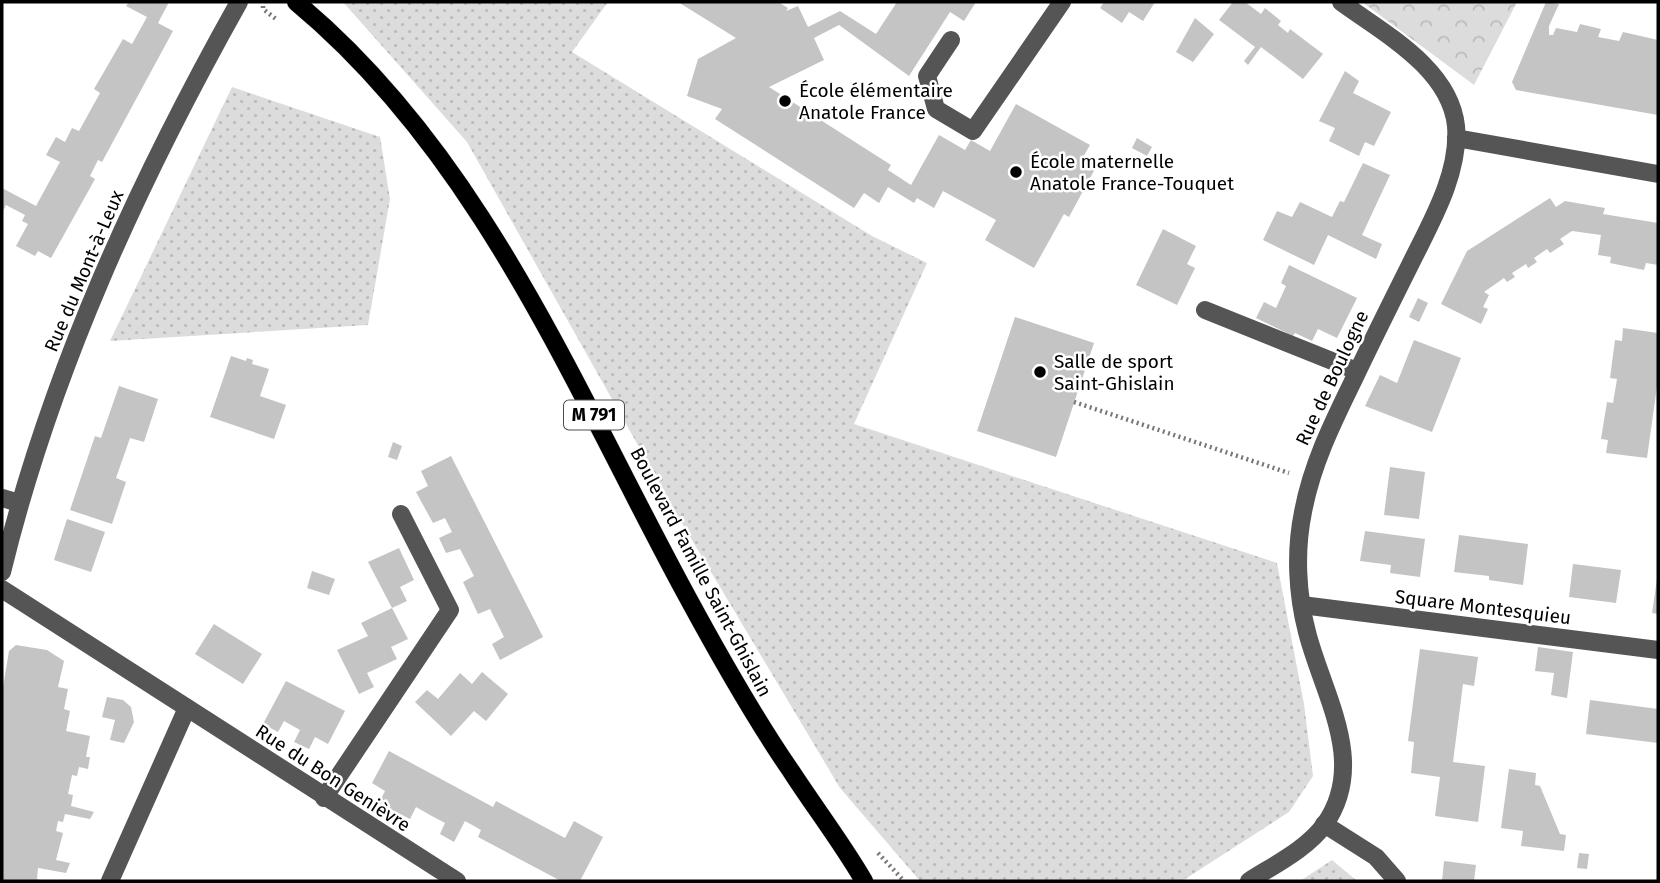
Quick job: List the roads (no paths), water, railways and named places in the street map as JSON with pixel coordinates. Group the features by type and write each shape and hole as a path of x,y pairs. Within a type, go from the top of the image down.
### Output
{"main road":[{"name":"Boulevard Famille Saint-Ghislain","path":"296,2 349,49 386,89 433,149 484,224 533,302 688,597 744,696 864,881"},
{"name":"Boulevard Famille Saint-Ghislain","path":"851,858 874,881"}],"street":[{"name":"Rue du Mont-à-Leux","path":"2,572 10,501 73,345 133,209 239,2"},
{"path":"951,40 927,76 936,109 973,131 1062,2"},
{"name":"Rue de Boulogne","path":"1249,881 1292,853 1324,824 1338,799 1344,751 1339,728 1307,633 1298,570 1298,544 1310,480 1325,437 1436,213 1451,166 1456,138 1451,105 1428,69 1341,2"},
{"path":"1456,138 1658,174"},
{"path":"1205,310 1357,371"},
{"path":"324,798 450,610 401,514"},
{"name":"Rue du Bon Genièvre","path":"2,589 457,881"},
{"name":"Square Montesquieu","path":"1302,605 1658,650"},
{"path":"110,881 187,708"},
{"path":"1324,824 1376,857 1397,881"}],"place":[{"name":"École élémentaire Anatole France","path":"785,101"},
{"name":"École maternelle Anatole France-Touquet","path":"1016,172"},
{"name":"Salle de sport Saint-Ghislain","path":"1040,372"}]}
